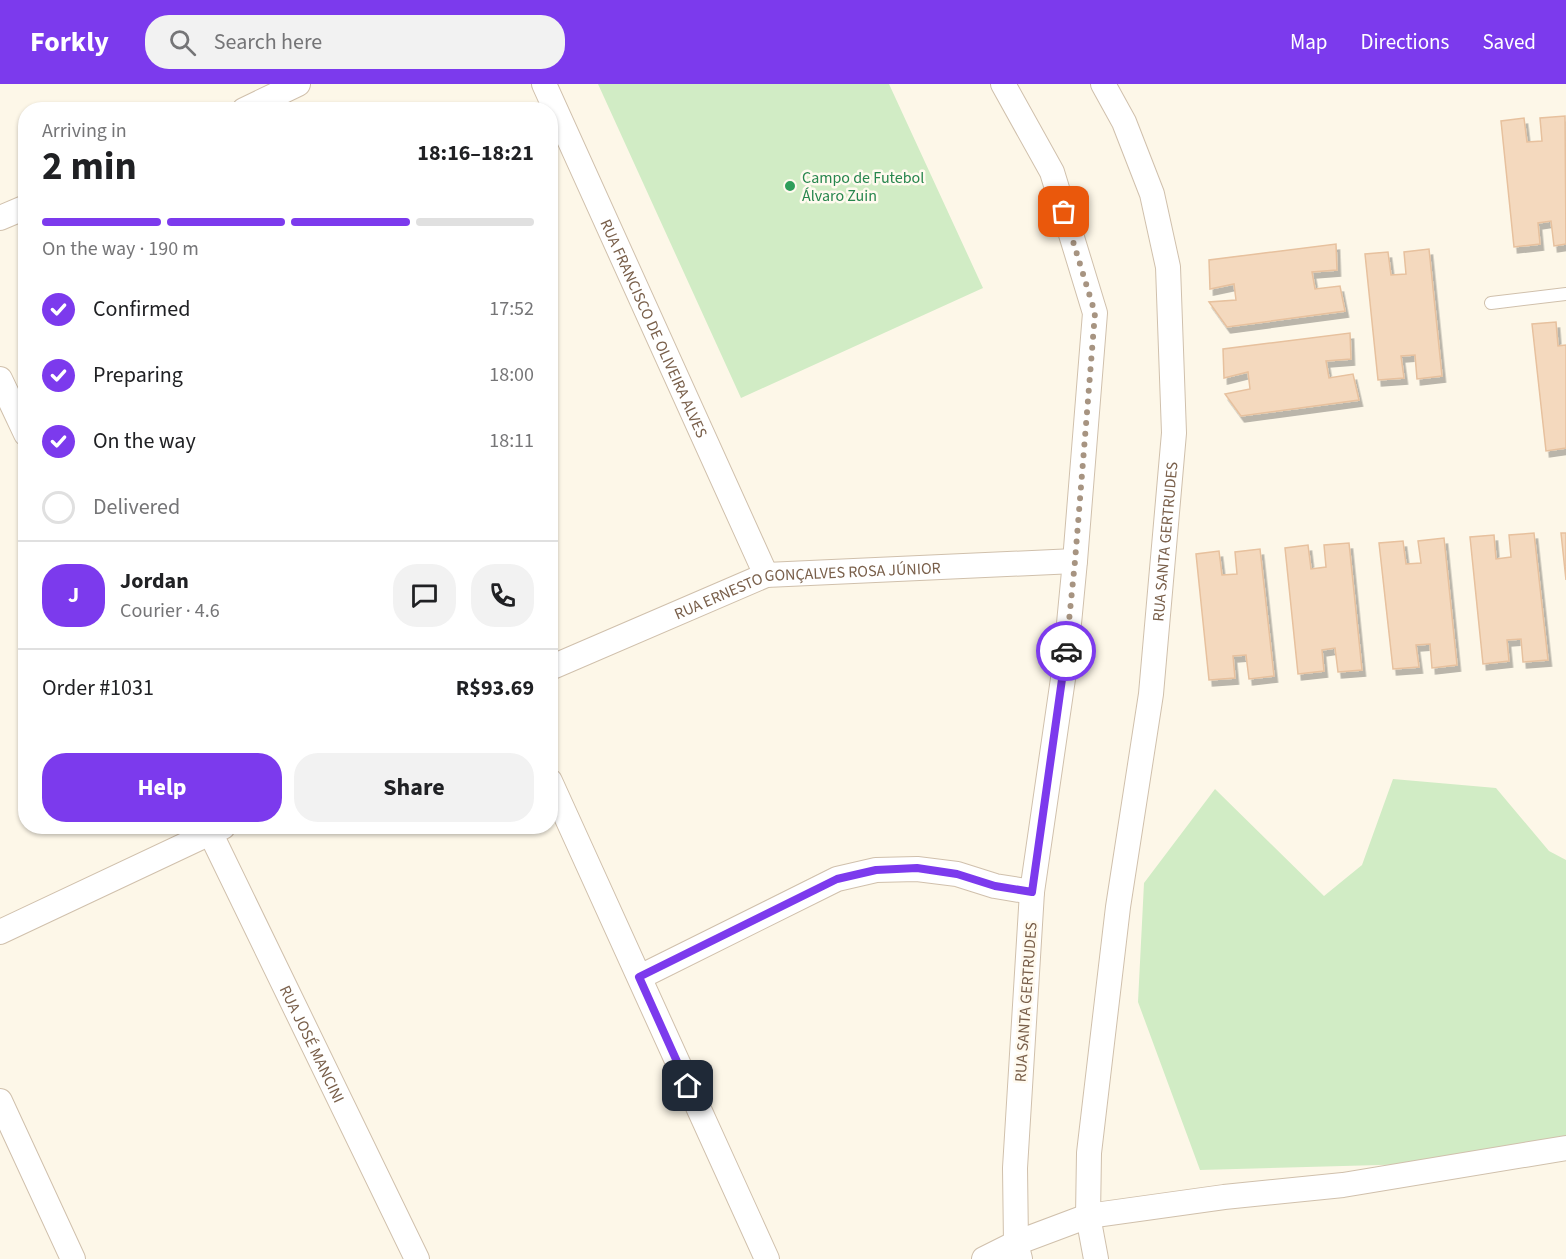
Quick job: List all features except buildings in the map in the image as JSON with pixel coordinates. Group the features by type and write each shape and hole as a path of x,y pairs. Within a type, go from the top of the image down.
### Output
{"street":[{"path":"261,102 298,84"},
{"name":"RUA FRANCISCO DE OLIVEIRA ALVES","path":"544,84 552,102"},
{"name":"RUA SANTA GERTRUDES","path":"1003,84 1052,172 1095,313 1065,665 1032,892 1015,1168 1018,1251"},
{"name":"RUA SANTA GERTRUDES","path":"1096,1259 1088,1216 1089,1153 1118,907 1150,694 1174,433 1168,267 1152,194 1124,122 1103,84"},
{"name":"RUA FRANCISCO DE OLIVEIRA ALVES","path":"558,115 766,575"},
{"path":"0,218 18,210"},
{"path":"0,379 18,417"},
{"name":"RUA ERNESTO GONÇALVES ROSA JÚNIOR","path":"558,665 766,575 1075,561"},
{"path":"558,799 766,1259"},
{"path":"0,932 204,834"},
{"name":"RUA JOSÉ MANCINI","path":"216,834 417,1259"},
{"path":"639,977 837,879 876,870 917,868 957,874 995,886 1032,892"},
{"path":"0,1101 73,1259"},
{"path":"984,1259 1018,1251 1088,1216 1224,1197 1343,1185 1566,1148"}],"lane":[{"path":"1491,303 1566,294"}],"green space":[{"name":"Campo de Futebol Álvaro Zuin","path":"598,84 889,84 983,288 741,398"},
{"path":"1393,779 1496,788 1549,851 1566,860 1566,1160 1200,1170 1138,1002 1144,883 1215,789 1324,896 1362,865"}],"way so far":[{"path":"1064,212 1095,313 1066,651"}],"place":[{"name":"Campo de Futebol Álvaro Zuin","path":"790,186"}],"route":[{"path":"688,1086 639,977 837,879 876,870 917,868 957,874 995,886 1032,892 1066,651"}]}
